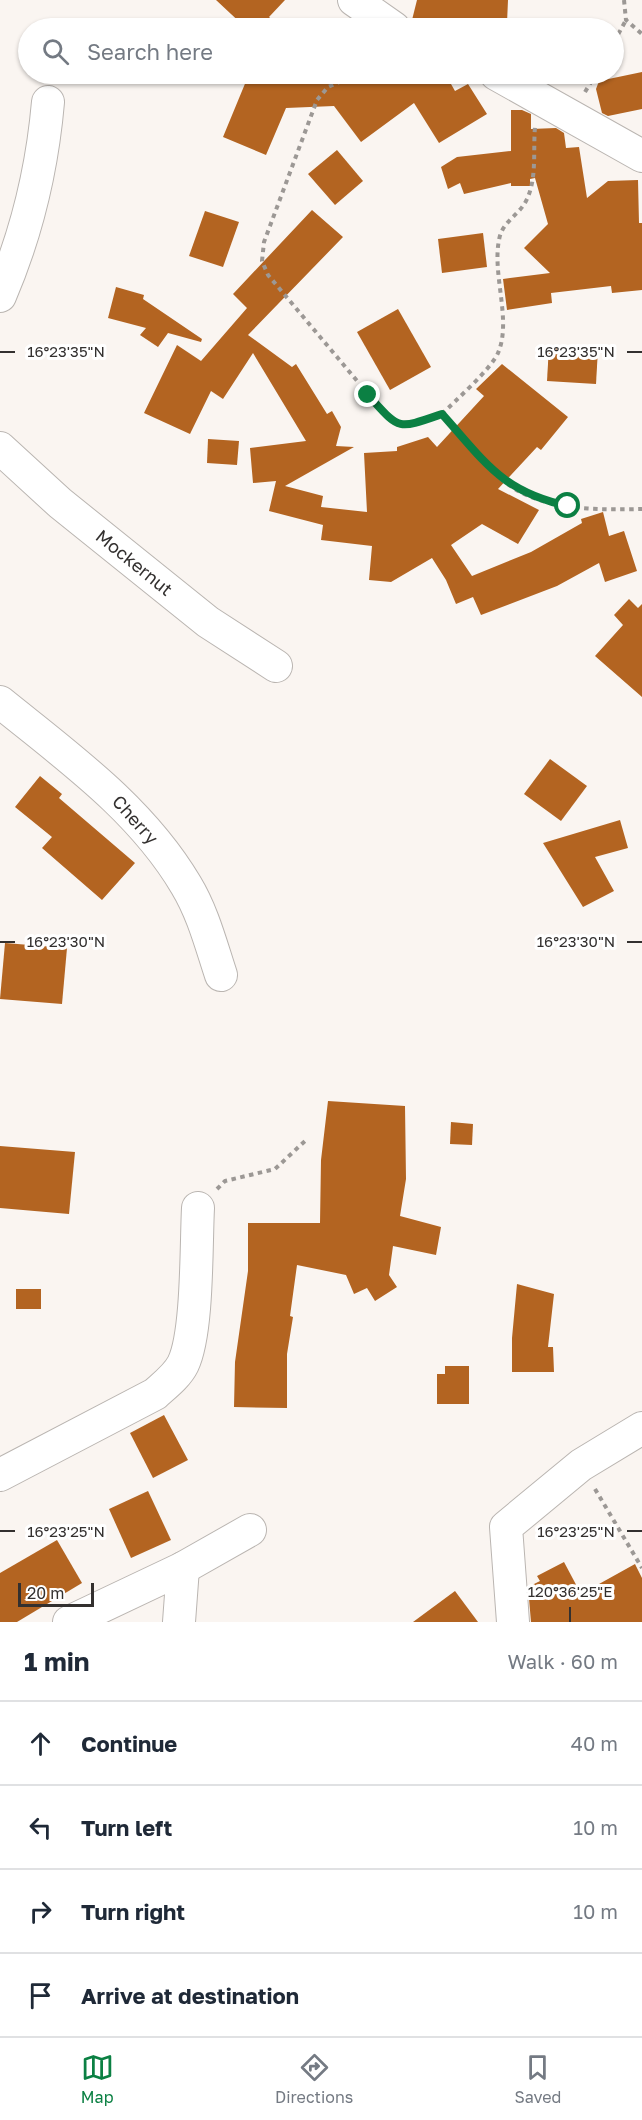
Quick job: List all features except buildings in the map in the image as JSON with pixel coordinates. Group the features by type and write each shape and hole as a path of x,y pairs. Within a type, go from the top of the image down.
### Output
{"street":[{"path":"354,0 380,18"},
{"path":"516,84 642,156"},
{"path":"0,296 21,247 36,193 48,102"},
{"name":"Mockernut","path":"0,448 60,503 208,622 276,666"},
{"name":"Cherry","path":"0,702 105,787 154,840 187,885 206,927 220,975"},
{"path":"0,1475 155,1394 173,1378 183,1364 191,1338 198,1208"},
{"path":"513,1622 506,1527 581,1465 642,1428"},
{"path":"69,1622 183,1568 250,1530"},
{"path":"179,1622 183,1568"}],"path":[{"path":"624,0 626,20 624,24"},
{"path":"626,20 642,34"},
{"path":"335,84 328,87 317,100 264,242 262,261 268,275 390,420 402,425 442,414 497,355 502,337 497,256 499,238 506,222 526,201 532,183 536,123 542,97"},
{"path":"442,414 491,469 506,483 527,494 568,506 642,509"},
{"path":"198,1208 225,1181 275,1168 305,1141"},
{"path":"581,1465 642,1568"}],"route":[{"path":"368,395 390,420 402,425 442,414 506,483 527,494 568,506"}]}
